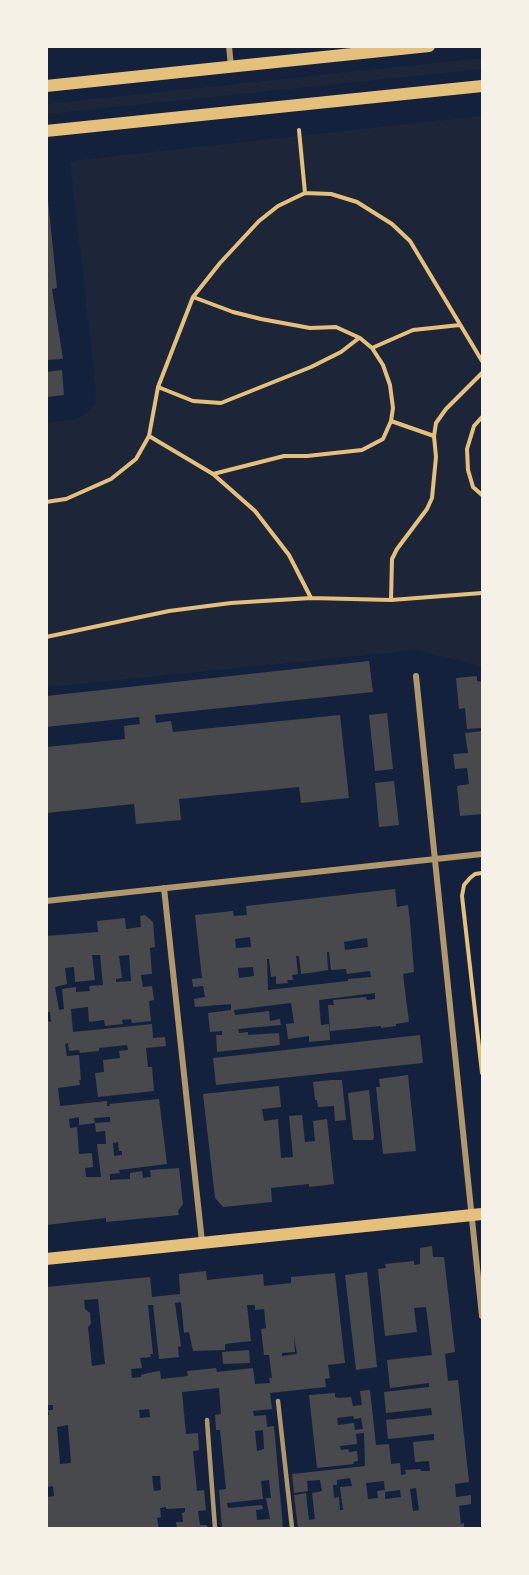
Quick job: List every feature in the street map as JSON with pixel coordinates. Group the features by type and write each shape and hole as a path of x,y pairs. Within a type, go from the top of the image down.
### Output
{"main road":[{"path":"46,86 429,46"},
{"path":"46,132 483,86"},
{"path":"46,1259 477,1214"}],"street":[{"path":"229,46 231,67"},
{"path":"416,676 477,1214 483,1316"},
{"path":"46,901 483,854"},
{"path":"164,888 202,1243"}],"lane":[{"path":"278,1401 292,1528"},
{"path":"207,1420 215,1528"}],"path":[{"path":"299,130 305,193"},
{"path":"46,502 66,499 111,479 136,459 149,436 158,387 194,297 220,263 259,221 278,206 305,193 331,194 357,202 392,224 410,241 483,361"},
{"path":"194,297 233,312 261,319 310,328 336,327 360,338 372,348 383,365 390,385 393,408 391,421 383,439 362,450 308,456 284,456 213,474"},
{"path":"372,348 413,330 460,325"},
{"path":"158,387 193,401 221,403 311,367 340,352 360,338"},
{"path":"391,600 392,559 427,509 432,498 436,423 446,409 483,373"},
{"path":"483,417 474,426 467,449 468,470 473,487 483,495"},
{"path":"391,421 434,436"},
{"path":"149,436 213,474 255,511 289,555 311,598"},
{"path":"46,637 169,611 231,603 311,598 391,600 483,593"},
{"path":"483,873 470,878 464,885 462,896 483,1073"}],"shaded area":[{"path":"482,58 482,69 47,114 47,104"},
{"path":"482,116 482,666 416,650 47,687 46,423 76,419 88,412 95,404 96,390 70,161"}],"building":[{"path":"46,200 48,200 57,288 52,289 63,359 46,360"},
{"path":"62,370 64,395 46,397 46,372"},
{"path":"369,661 373,692 155,715 156,723 171,721 173,732 340,715 349,798 301,803 299,787 179,799 181,820 136,824 134,804 46,813 46,747 125,739 124,726 140,724 139,717 46,727 46,696"},
{"path":"477,676 477,681 482,682 482,728 467,729 465,708 459,709 456,678"},
{"path":"387,713 393,769 375,771 369,715"},
{"path":"482,731 482,814 460,816 457,786 469,784 467,768 455,769 453,754 468,753 465,733"},
{"path":"394,781 399,825 379,827 375,783"},
{"path":"395,889 397,907 408,905 410,921 414,972 403,974 409,1022 381,1028 381,1026 330,1031 328,1005 334,1005 333,1000 366,997 367,1000 375,999 375,993 319,1000 321,1025 329,1024 330,1040 309,1042 309,1036 288,1039 286,1024 294,1023 291,1003 234,1010 235,1015 269,1011 270,1021 280,1019 281,1025 238,1029 239,1033 248,1032 248,1035 279,1033 280,1045 217,1052 216,1035 222,1035 222,1031 210,1032 208,1013 231,1010 231,1004 195,1007 194,999 205,997 203,986 193,987 192,979 202,978 195,915 233,911 234,916 247,915 246,906","holes":["250,937 251,947 236,948 235,939","367,938 368,947 345,950 344,942","327,952 329,952 331,970 346,969 347,974 370,971 371,977 268,990 267,959 269,959 271,977 276,976 276,984 288,983 287,980 293,980 292,975 298,974 296,956 299,956 301,974 328,970","253,967 254,976 239,978 238,968"]},
{"path":"145,915 153,922 155,947 150,948 152,974 141,975 143,987 152,986 154,1000 149,1001 151,1021 132,1023 131,1019 122,1020 123,1024 105,1026 104,1020 89,1022 88,1007 71,1009 73,1032 152,1024 153,1038 165,1037 166,1046 146,1048 148,1067 152,1067 154,1091 98,1097 95,1073 104,1072 103,1060 120,1058 119,1051 128,1050 127,1045 80,1053 79,1050 69,1051 68,1043 65,1044 67,1056 79,1055 81,1080 79,1080 80,1085 58,1088 60,1106 107,1101 107,1106 110,1106 109,1104 159,1099 167,1164 119,1170 120,1173 110,1174 110,1180 130,1179 130,1173 142,1171 143,1178 151,1177 150,1170 179,1168 183,1204 178,1211 179,1215 106,1222 106,1218 46,1225 46,1021 51,1022 50,1012 46,1012 46,936 98,932 97,921 125,918 126,929 141,927 140,916","holes":["92,955 100,955 103,985 89,986 90,991 76,992 76,987 62,989 64,1009 59,1010 55,987 67,984 65,968 74,967 75,982 95,980","129,955 131,981 116,982 116,979 122,978 119,956","79,1117 79,1125 95,1123 96,1132 105,1131 106,1144 97,1144 101,1177 86,1177 85,1168 93,1167 92,1153 79,1154 77,1127 70,1128 69,1119","110,1117 110,1122 95,1123 94,1118","118,1142 122,1155 114,1156 113,1143"]},
{"path":"420,1035 423,1063 216,1085 213,1058"},
{"path":"408,1075 416,1151 383,1154 376,1087 380,1087 379,1079"},
{"path":"342,1080 346,1120 335,1121 334,1106 318,1107 317,1100 315,1100 313,1082"},
{"path":"279,1086 281,1107 262,1109 264,1121 278,1119 281,1158 293,1157 289,1116 302,1115 305,1142 315,1141 313,1121 327,1119 334,1184 271,1188 272,1202 223,1207 215,1198 203,1094"},
{"path":"369,1090 374,1137 373,1140 353,1140 348,1093"},
{"path":"432,1246 433,1257 444,1257 455,1352 445,1354 448,1381 458,1380 469,1482 455,1484 456,1497 471,1495 471,1504 459,1506 461,1524 464,1523 464,1528 298,1528 294,1495 306,1493 309,1520 315,1519 312,1493 322,1491 320,1480 307,1481 308,1491 294,1493 292,1474 365,1466 364,1433 356,1434 357,1444 340,1446 341,1450 357,1451 358,1461 353,1462 354,1464 317,1468 309,1395 335,1393 335,1397 338,1398 351,1397 353,1406 362,1405 360,1391 370,1390 376,1445 389,1444 391,1464 400,1463 401,1475 406,1474 405,1470 430,1471 429,1461 415,1462 413,1442 434,1440 434,1434 388,1439 386,1420 432,1415 431,1408 386,1413 384,1392 429,1387 429,1383 390,1388 387,1360 432,1355 426,1307 414,1308 417,1332 385,1336 378,1269 386,1268 385,1264 414,1261 414,1265 420,1264 420,1248","holes":["353,1416 354,1419 361,1418 363,1429 355,1430 354,1423 338,1425 337,1418","350,1478 352,1486 340,1487 343,1510 340,1510 339,1497 334,1498 333,1485 337,1485 337,1480","384,1481 385,1490 377,1491 378,1498 368,1499 366,1483","416,1488 419,1510 413,1511 410,1489","400,1490 401,1497 385,1499 385,1492"]},
{"path":"206,1271 207,1280 263,1274 264,1286 291,1283 291,1277 335,1273 345,1363 328,1365 330,1378 325,1379 326,1387 270,1393 272,1409 253,1411 254,1416 266,1415 267,1427 274,1426 283,1528 222,1528 219,1490 226,1489 220,1430 216,1430 215,1415 221,1414 219,1388 182,1392 186,1434 198,1433 199,1450 193,1451 197,1491 204,1490 206,1510 198,1511 200,1525 207,1525 208,1528 177,1528 176,1522 183,1522 182,1513 185,1512 185,1508 166,1509 166,1507 160,1508 161,1517 157,1518 159,1528 46,1528 46,1497 54,1496 53,1486 46,1487 46,1415 49,1415 48,1410 53,1410 53,1405 46,1405 46,1287 150,1277 152,1297 180,1294 179,1274","holes":["98,1299 105,1364 92,1366 88,1327 91,1324 90,1313 85,1309 84,1300","181,1302 184,1333 189,1332 193,1351 225,1350 225,1344 251,1341 247,1305 255,1305 255,1310 264,1309 266,1328 261,1329 264,1355 269,1355 272,1378 269,1378 270,1383 255,1384 253,1368 217,1372 216,1368 187,1371 188,1376 161,1379 160,1371 132,1378 131,1369 142,1368 140,1358 151,1357 150,1354 153,1354 148,1305 153,1305 159,1359 179,1357 178,1347 181,1346 175,1303","294,1336 297,1354 282,1356 282,1353 295,1352","149,1409 150,1417 140,1418 139,1410","68,1425 71,1463 60,1464 57,1427","263,1430 264,1449 257,1451 255,1431","152,1476 160,1476 161,1490 154,1491","269,1480 271,1498 266,1498 270,1519 257,1520 256,1510 263,1509 262,1505 228,1508 227,1503 263,1499 261,1481"]},
{"path":"367,1272 377,1367 356,1370 345,1275"},
{"path":"249,1350 250,1363 223,1364 222,1352"}]}
